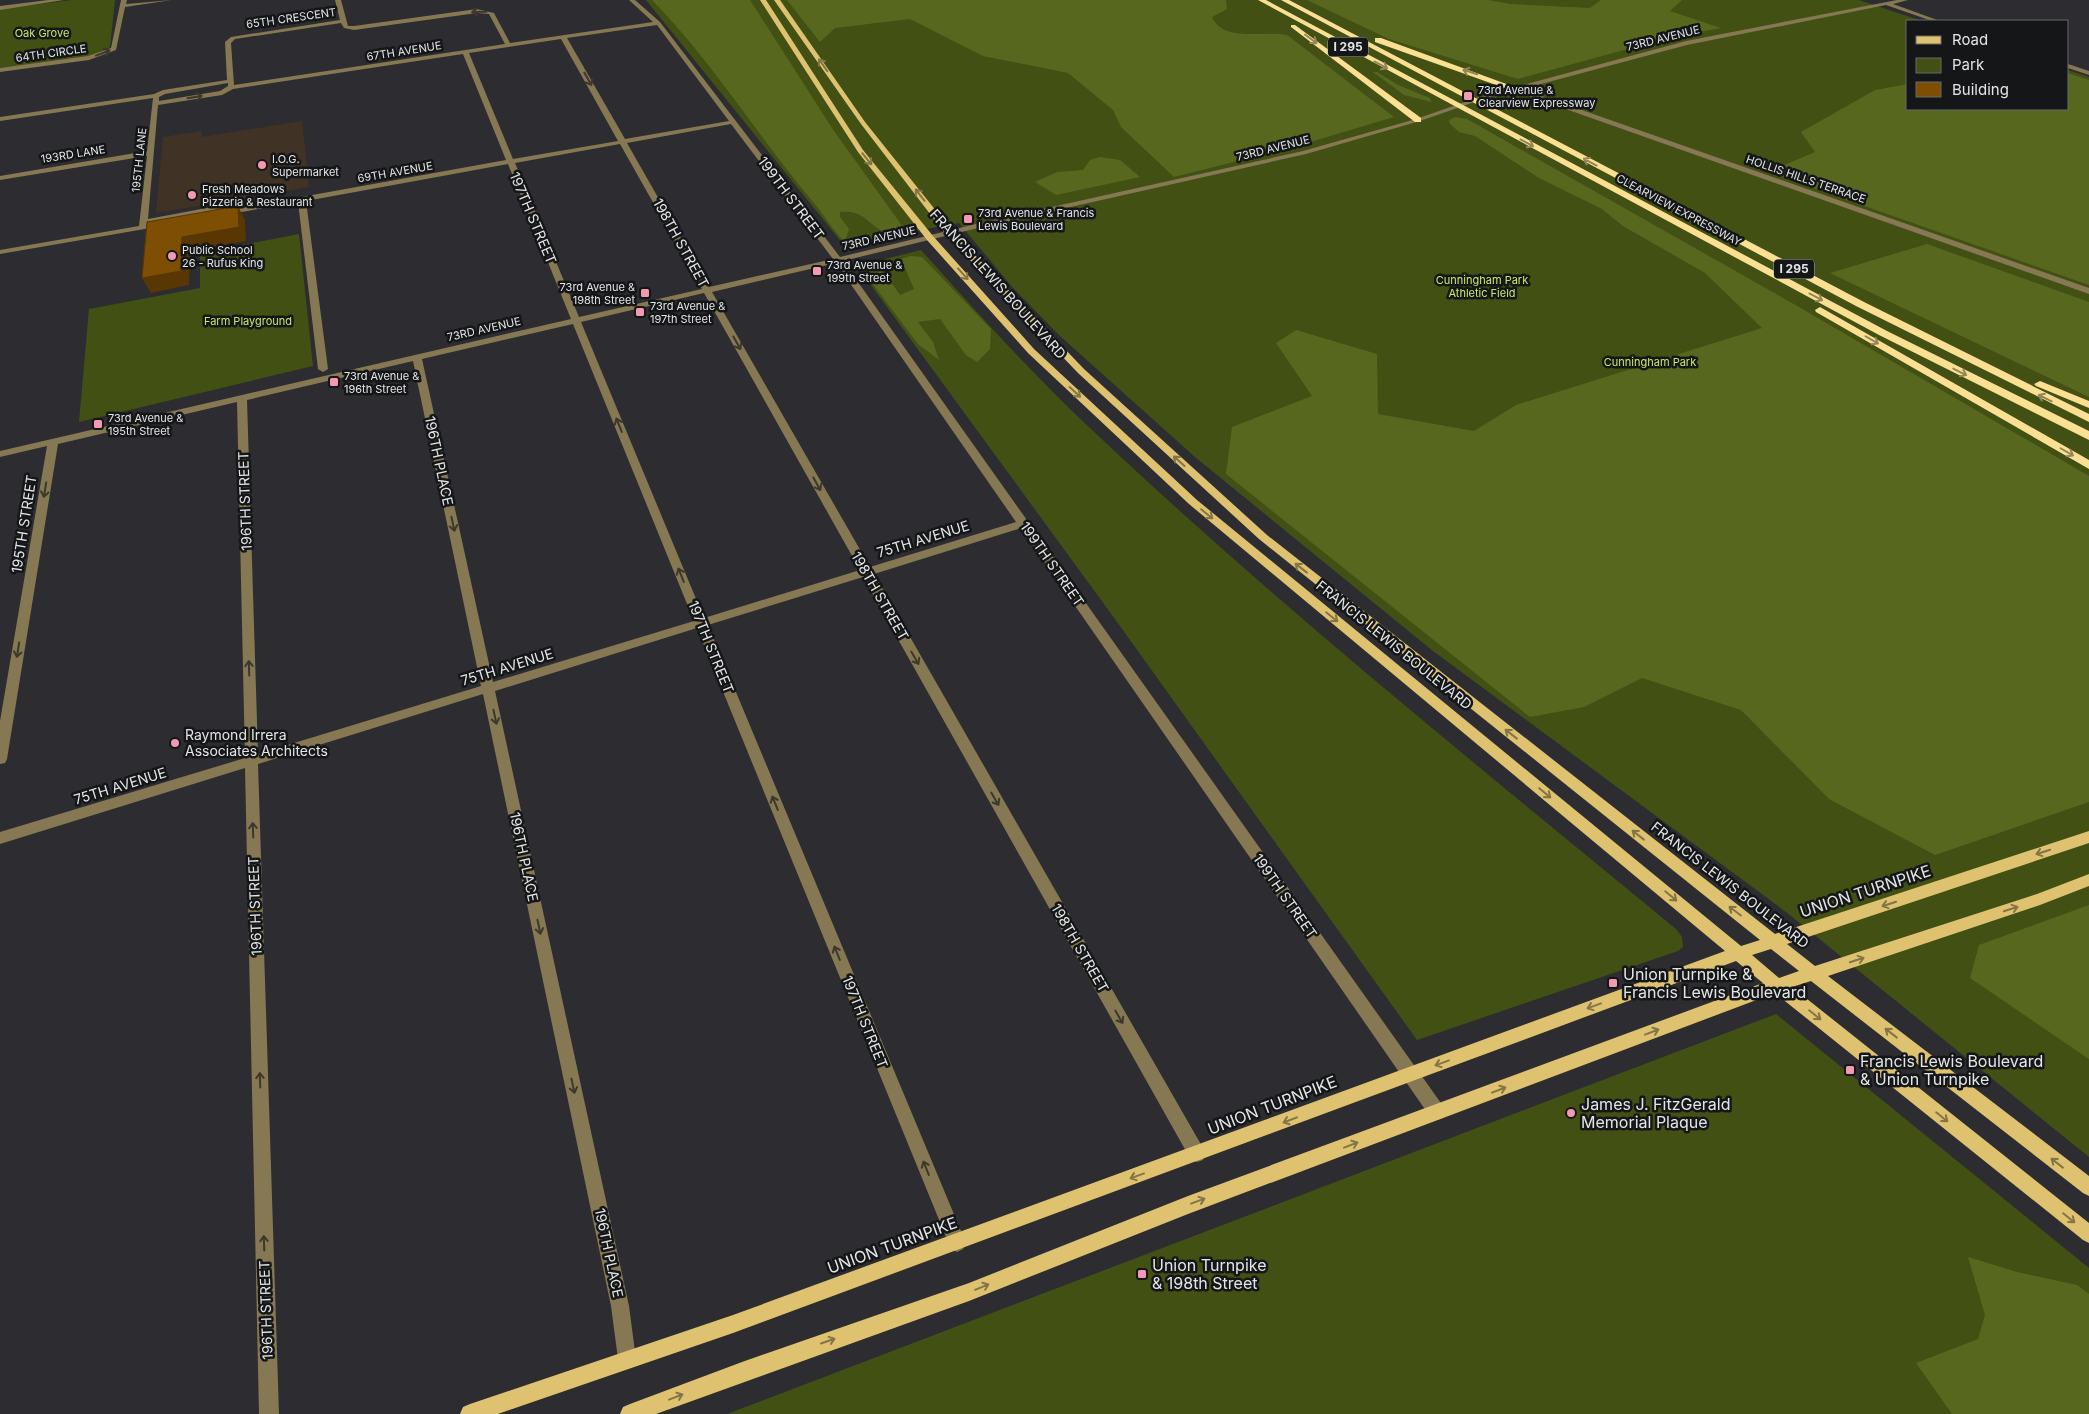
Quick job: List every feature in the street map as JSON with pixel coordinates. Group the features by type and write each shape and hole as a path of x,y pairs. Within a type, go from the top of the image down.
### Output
{"highway":[{"path":"1257,0 1418,120"},
{"name":"CLEARVIEW EXPRESSWAY","path":"1261,0 1891,337 2089,436"},
{"path":"1285,0 1397,48 1516,89"},
{"name":"CLEARVIEW EXPRESSWAY","path":"1285,0 1942,347 2089,419"},
{"path":"1603,184 2089,465"},
{"path":"1775,259 2089,406"}],"main road":[{"name":"FRANCIS LEWIS BOULEVARD","path":"763,0 860,151 930,238 1031,351 1193,502 1777,985 2089,1234"},
{"name":"FRANCIS LEWIS BOULEVARD","path":"777,0 863,123 950,234 1081,371 1263,537 1773,942 2089,1187"},
{"name":"UNION TURNPIKE","path":"470,1414 733,1324 957,1243 1739,953 2089,837"},
{"path":"630,1414 742,1372 969,1292 1188,1205 1777,985 2040,899 2089,880"}],"street":[{"path":"0,8 61,0"},
{"path":"123,3 169,0"},
{"name":"65TH CRESCENT","path":"338,0 346,27 354,28 486,12 491,13 508,45"},
{"name":"199TH STREET","path":"632,0 658,23 837,259 1437,1112"},
{"path":"1875,0 1934,20"},
{"name":"73RD AVENUE","path":"0,454 575,319 950,234 980,225 1304,153 1516,89 1686,43 1905,0"},
{"name":"64TH CIRCLE","path":"2,70 89,58 114,49 123,3"},
{"name":"65TH CRESCENT","path":"231,84 228,42 233,38 343,21"},
{"name":"67TH AVENUE","path":"156,99 163,92 465,52 658,23"},
{"name":"198TH STREET","path":"563,37 623,139 706,289 1197,1154"},
{"name":"197TH STREET","path":"465,52 957,1243"},
{"path":"2069,66 2089,73"},
{"path":"0,81 2,70"},
{"name":"67TH AVENUE","path":"0,121 156,99 222,93 231,84"},
{"name":"HOLLIS HILLS TERRACE","path":"1516,89 2089,291"},
{"name":"195TH LANE","path":"144,224 156,99"},
{"name":"69TH AVENUE","path":"0,252 144,224 732,119"},
{"name":"193RD LANE","path":"0,178 150,153"},
{"name":"69TH AVENUE","path":"0,247 302,200 508,160"},
{"path":"302,200 323,368"},
{"name":"196TH PLACE","path":"417,357 620,1306 627,1359"},
{"name":"196TH STREET","path":"242,397 269,1414"},
{"name":"195TH STREET","path":"0,759 53,442"},
{"name":"75TH AVENUE","path":"0,838 1023,524"}],"shaded area":[{"path":"302,121 309,187 156,213 163,137 202,131 202,137"}],"green space":[{"name":"Oak Grove","path":"72,0 115,0 110,47 99,53 72,60 0,68 0,9"},
{"name":"Cunningham Park","path":"646,0 1859,0 1919,20 1906,20 1906,110 2069,110 2069,70 2089,77 2089,1157 1786,912 1433,651 1195,457 1060,336 1013,288 959,223 843,244"},
{"path":"652,0 750,0 834,131 903,227 886,233 860,215 840,212 840,217 849,229 845,242 793,178 715,74"},
{"path":"787,0 1226,0 1227,9 1212,17 1217,25 1234,33 1287,35 1394,117 1297,146 1174,177 1121,127 1113,110 1068,73 983,56 910,19 835,28 820,42"},
{"path":"1307,0 1488,0 1510,4 1590,8 1601,0 1682,0 1670,11 1721,28 1672,37 1518,79 1389,39"},
{"path":"1373,72 1377,72 1398,85 1430,98 1431,102 1404,95"},
{"path":"2069,73 2089,80 2089,285 1768,172 1815,152 1801,132 1875,90 1906,84 1906,110 2069,110"},
{"path":"1455,117 1467,119 1792,303 2089,476 2089,802 1935,855 1829,799 1741,710 1642,678 1584,707 1530,717 1226,474 1232,427 1312,396 1276,343 1296,330 1377,354 1378,414 1474,431 1516,405 1762,328 1705,273 1623,226 1602,209 1539,178 1475,136 1459,132 1450,124 1449,120"},
{"path":"1100,157 1120,160 1140,177 1056,195 1035,182 1057,172 1083,170 1090,160"},
{"name":"Farm Playground","path":"299,234 313,366 79,422 89,309 200,288 200,253"},
{"path":"1927,244 2089,302 2089,397 1830,273"},
{"path":"921,250 1046,385 1161,494 1232,558 1378,683 1676,929 1682,937 1683,947 1678,951 1417,1040 1112,615 857,266"},
{"path":"911,256 922,257 991,329 990,349 977,362 966,355 940,319 918,322 933,342 939,360 918,344 869,279 868,270 880,266 900,295 914,289 901,259"},
{"path":"2089,905 2089,1059 1970,978 1979,945"},
{"path":"1776,1014 2089,1268 2089,1414 727,1414"},
{"path":"1968,1257 2017,1272 2077,1285 2089,1294 2089,1414 1952,1414 1916,1363 1978,1339 1985,1315"}],"building":[{"path":"238,206 239,227 182,237 181,271 142,278 147,222"}],"place":[{"name":"73rd Avenue & Clearview Expressway","path":"1468,96"},
{"name":"I.O.G. Supermarket","path":"262,165"},
{"name":"Fresh Meadows Pizzeria & Restaurant","path":"192,195"},
{"name":"73rd Avenue & Francis Lewis Boulevard","path":"968,219"},
{"name":"Public School 26 - Rufus King","path":"172,256"},
{"name":"73rd Avenue & 199th Street","path":"817,271"},
{"name":"73rd Avenue & 198th Street","path":"645,293"},
{"name":"73rd Avenue & 197th Street","path":"640,312"},
{"name":"73rd Avenue & 196th Street","path":"334,382"},
{"name":"73rd Avenue & 195th Street","path":"98,424"},
{"name":"Raymond Irrera Associates Architects","path":"175,743"},
{"name":"Union Turnpike & Francis Lewis Boulevard","path":"1613,983"},
{"name":"Francis Lewis Boulevard & Union Turnpike","path":"1850,1070"},
{"name":"James J. FitzGerald Memorial Plaque","path":"1571,1113"},
{"name":"Union Turnpike & 198th Street","path":"1142,1274"}],"park label":[{"name":"Cunningham Park Athletic Field","path":"1482,286"}]}
